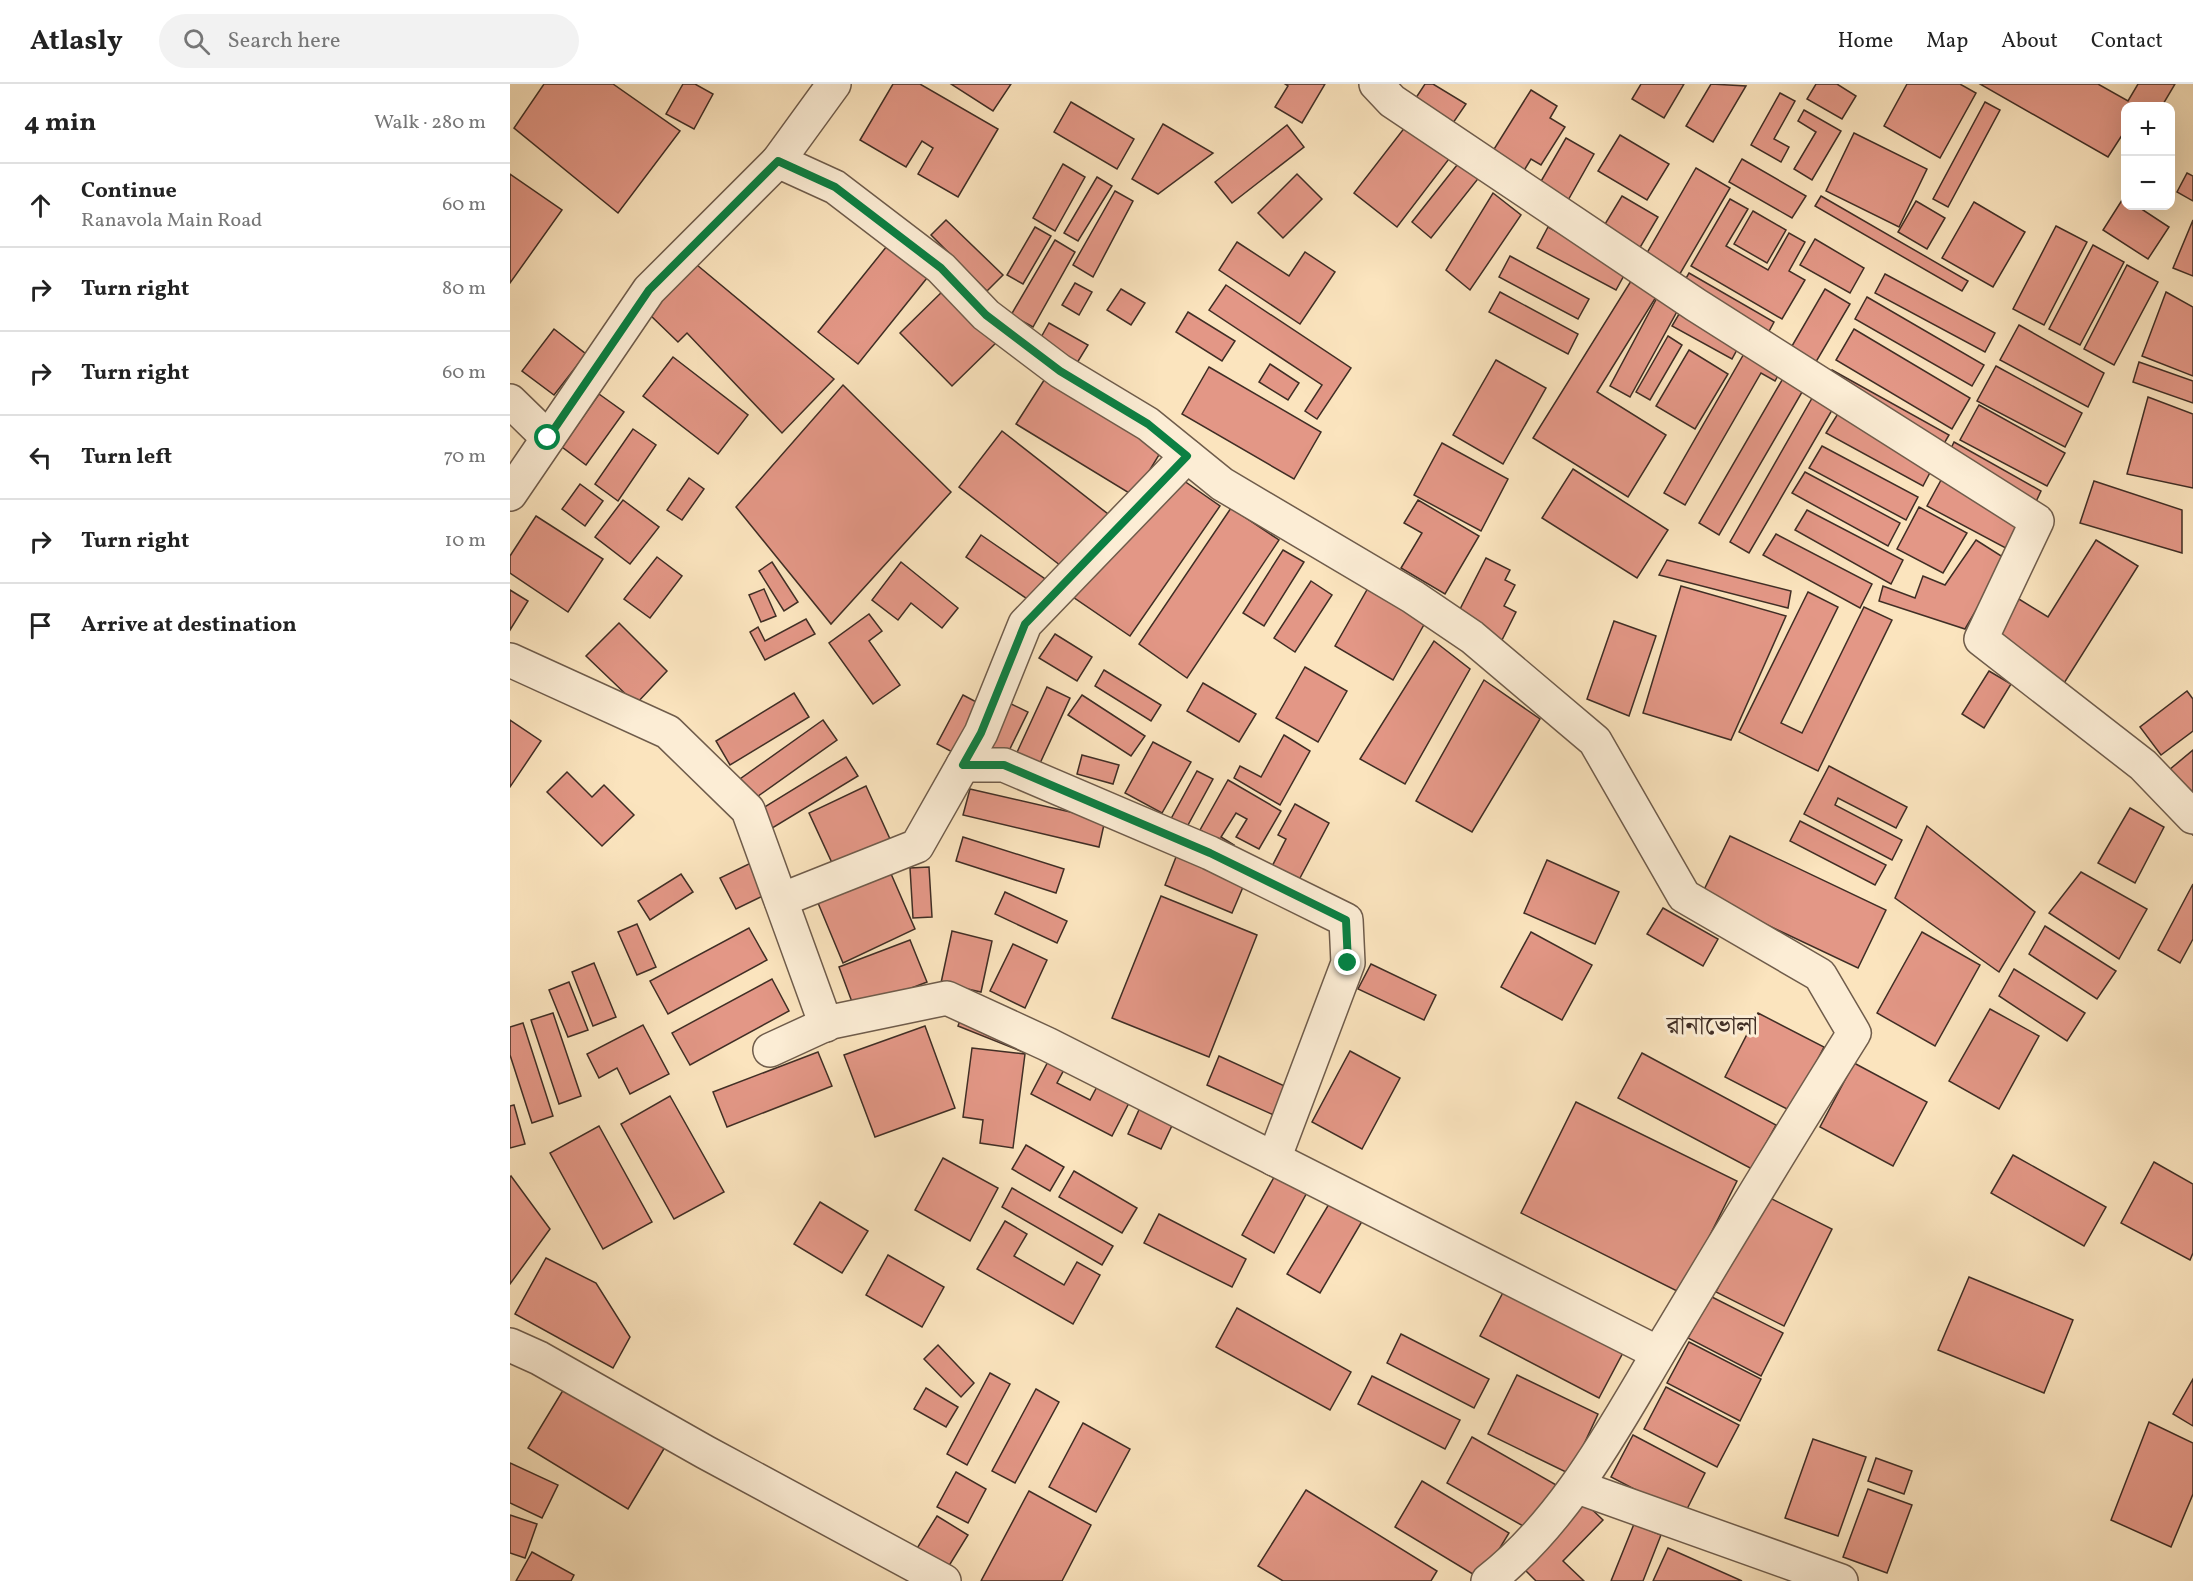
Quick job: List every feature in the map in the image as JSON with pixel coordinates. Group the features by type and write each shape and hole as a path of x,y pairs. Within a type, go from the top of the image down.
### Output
{"street":[{"path":"510,494 649,290 778,161 834,84"},
{"path":"1376,84 1392,101 1696,305 2037,521 1981,639 2144,765 2193,817"},
{"path":"778,161 835,187 941,268 986,315 1060,371 1148,424 1222,484 1413,597 1472,637 1595,741 1684,896 1820,975 1854,1033 1578,1487 1504,1568 1488,1581"},
{"path":"510,401 548,438"},
{"path":"781,900 916,846 981,733 1025,624 1187,456"},
{"path":"510,660 668,732 748,810 825,1025"},
{"path":"963,765 1004,765 1210,853 1346,920 1348,963 1274,1159"},
{"path":"770,1050 825,1025 947,998 1047,1044 1658,1353"},
{"path":"510,1346 539,1358 705,1452 944,1581"},
{"path":"1578,1487 1841,1581"}],"building":[{"path":"544,84 613,84 680,131 618,213 514,128"},
{"path":"683,84 695,84 713,94 694,129 666,114"},
{"path":"893,84 920,84 998,129 958,197 918,174 933,148 922,141 906,167 860,140"},
{"path":"951,84 1011,84 993,111"},
{"path":"1285,84 1325,84 1302,123 1275,107 1288,86"},
{"path":"1425,84 1433,84 1466,104 1453,123 1406,113"},
{"path":"1641,84 1684,84 1664,118 1632,99"},
{"path":"1711,84 1746,86 1713,142 1686,126"},
{"path":"1816,84 1837,84 1856,96 1842,119 1807,99"},
{"path":"1907,84 1960,84 1976,93 1940,158 1884,126"},
{"path":"1980,84 2098,84 2128,101 2138,84 2175,84 2164,102 2121,102 2121,137 2108,157"},
{"path":"1531,90 1557,106 1550,118 1565,127 1541,165 1531,159 1517,182 1486,162"},
{"path":"1780,93 1795,101 1774,139 1789,147 1781,162 1751,145"},
{"path":"1071,102 1134,139 1117,169 1054,132"},
{"path":"1985,102 2000,110 1948,207 1933,199"},
{"path":"1804,110 1841,131 1812,180 1794,169 1816,132 1798,121"},
{"path":"1409,122 1452,155 1397,227 1354,193"},
{"path":"1163,124 1213,153 1158,194 1132,179"},
{"path":"1287,125 1304,147 1232,203 1215,182"},
{"path":"1854,133 1927,169 1899,227 1826,191"},
{"path":"1620,135 1669,164 1647,200 1598,171"},
{"path":"1566,138 1594,154 1558,218 1529,202"},
{"path":"1742,159 1806,196 1792,218 1729,182"},
{"path":"1461,160 1481,175 1431,238 1412,222"},
{"path":"1063,164 1085,177 1055,231 1033,218"},
{"path":"1696,168 1730,188 1674,284 1640,265"},
{"path":"2187,173 2193,176 2193,201 2177,192"},
{"path":"510,174 562,210 510,283"},
{"path":"1297,174 1322,199 1283,238 1258,213"},
{"path":"1097,177 1112,186 1078,241 1064,233"},
{"path":"1115,191 1133,201 1093,277 1073,265"},
{"path":"1493,193 1521,215 1470,290 1446,270"},
{"path":"1622,196 1658,217 1635,256 1599,234"},
{"path":"1821,196 1968,281 1962,291 1815,206"},
{"path":"1730,199 1748,209 1726,246 1768,270 1789,233 1805,242 1789,271 1805,280 1782,319 1691,266"},
{"path":"1916,201 1945,218 1927,249 1898,232"},
{"path":"1974,202 2025,232 1993,287 1942,258"},
{"path":"2121,202 2121,210 2143,210 2169,227 2148,259 2103,230"},
{"path":"1753,211 1786,230 1767,263 1734,244"},
{"path":"946,220 1003,275 987,291 931,235"},
{"path":"2193,220 2193,276 2173,268"},
{"path":"2056,226 2087,242 2044,325 2013,309"},
{"path":"1035,227 1051,236 1023,284 1007,275"},
{"path":"1548,227 1627,270 1616,290 1537,248"},
{"path":"1815,239 1864,268 1850,293 1800,265"},
{"path":"1055,240 1075,252 1033,327 1011,315"},
{"path":"891,241 931,273 858,364 818,332"},
{"path":"1237,242 1289,276 1305,252 1335,272 1300,324 1219,270"},
{"path":"2093,245 2124,262 2080,345 2049,329"},
{"path":"1510,256 1589,299 1578,319 1499,277"},
{"path":"697,265 834,379 782,433 687,333 678,342 649,314"},
{"path":"2127,265 2158,282 2114,365 2084,349"},
{"path":"1689,273 1774,322 1761,346 1675,297"},
{"path":"1885,274 1995,333 1985,352 1875,293"},
{"path":"1631,281 1656,297 1597,392 1666,435 1628,497 1533,438"},
{"path":"1075,283 1092,292 1079,315 1062,305"},
{"path":"949,285 1002,337 952,386 900,333"},
{"path":"1226,285 1351,368 1317,419 1305,411 1322,385 1209,310"},
{"path":"1121,289 1145,303 1131,325 1107,310"},
{"path":"1825,289 1850,304 1810,372 1785,358"},
{"path":"1500,292 1578,334 1568,354 1489,312"},
{"path":"2166,292 2193,307 2193,376 2142,356"},
{"path":"1659,294 1680,306 1630,397 1610,386"},
{"path":"1867,297 1984,365 1972,386 1855,319"},
{"path":"1188,312 1235,341 1222,361 1176,332"},
{"path":"1679,314 1739,346 1732,359 1672,326"},
{"path":"1049,323 1088,345 1077,363 1039,341"},
{"path":"2019,325 2104,373 2088,407 2000,360"},
{"path":"554,329 586,354 554,395 522,371"},
{"path":"1854,329 1970,398 1952,429 1836,360"},
{"path":"1668,336 1682,345 1650,400 1636,392"},
{"path":"1749,345 1784,365 1775,381 1761,373 1685,505 1664,493"},
{"path":"1689,350 1728,374 1695,429 1656,406"},
{"path":"673,357 748,415 718,454 643,396"},
{"path":"1496,360 1546,388 1503,464 1453,435"},
{"path":"2139,362 2193,381 2193,403 2133,382"},
{"path":"1270,364 1299,383 1288,400 1259,382"},
{"path":"1996,366 2082,413 2065,447 1977,401"},
{"path":"1209,367 1321,432 1294,479 1182,414"},
{"path":"1832,370 1949,435 1938,454 1821,389"},
{"path":"1048,374 1165,445 1134,496 1016,424"},
{"path":"1785,375 1805,387 1719,535 1699,523"},
{"path":"843,385 951,492 831,624 736,507"},
{"path":"1815,393 1835,405 1749,553 1730,542"},
{"path":"599,394 624,412 586,465 562,447"},
{"path":"2148,397 2193,414 2193,488 2127,474"},
{"path":"1979,405 2065,453 2047,486 1960,440"},
{"path":"1839,412 1935,463 1923,486 1826,433"},
{"path":"633,429 656,445 618,501 595,484"},
{"path":"1002,431 1108,514 1065,569 959,487"},
{"path":"1954,442 2041,491 2032,510 1947,457"},
{"path":"1442,443 1508,479 1481,531 1414,495"},
{"path":"1822,446 1918,497 1906,520 1809,468"},
{"path":"1164,467 1220,506 1130,636 1073,597"},
{"path":"1573,469 1668,530 1637,578 1542,518"},
{"path":"1946,471 2032,519 2015,553 1927,506"},
{"path":"1805,472 1900,523 1888,546 1792,493"},
{"path":"689,478 704,489 682,520 667,510"},
{"path":"2094,481 2182,510 2182,553 2080,523"},
{"path":"580,484 603,501 585,526 562,509"},
{"path":"623,500 659,527 630,564 595,537"},
{"path":"1418,500 1479,536 1445,594 1401,568 1422,533 1404,523"},
{"path":"1919,507 1967,533 1943,573 1897,549"},
{"path":"1231,508 1279,540 1187,678 1139,644"},
{"path":"1807,510 1903,560 1891,584 1795,530"},
{"path":"536,516 603,559 568,612 510,573 510,556"},
{"path":"1776,534 1872,584 1860,608 1763,555"},
{"path":"981,535 1054,585 1039,607 966,557"},
{"path":"1976,540 2006,559 1965,629 1879,601 1883,586 1915,598 1923,576 1945,585"},
{"path":"2096,540 2138,566 2061,688 1990,644 2019,599 2048,617"},
{"path":"1283,550 1304,562 1264,626 1243,613"},
{"path":"657,557 682,576 650,618 624,599"},
{"path":"1486,558 1510,570 1505,580 1515,585 1504,606 1516,612 1501,642 1455,619"},
{"path":"1667,560 1791,591 1788,608 1659,575"},
{"path":"772,562 798,602 784,611 759,571"},
{"path":"901,562 958,608 942,628 911,603 898,620 872,600"},
{"path":"1311,581 1332,595 1295,652 1274,638"},
{"path":"1681,586 1786,616 1731,740 1643,713"},
{"path":"1368,588 1426,621 1393,680 1335,646"},
{"path":"764,589 776,616 761,622 749,595"},
{"path":"510,590 528,601 510,630"},
{"path":"1808,592 1838,607 1781,723 1802,733 1864,607 1892,620 1818,771 1739,732"},
{"path":"869,614 882,631 869,641 900,685 873,704 829,643"},
{"path":"806,619 815,634 765,660 750,632 758,627 765,641"},
{"path":"1614,621 1656,636 1629,716 1587,699"},
{"path":"619,623 667,671 636,704 586,656"},
{"path":"1055,634 1092,657 1077,681 1039,658"},
{"path":"1434,641 1470,669 1405,784 1360,759"},
{"path":"1305,667 1347,691 1318,742 1276,718"},
{"path":"1104,670 1161,705 1151,721 1095,686"},
{"path":"1989,671 2011,684 1984,728 1962,714"},
{"path":"1484,680 1540,719 1472,832 1416,801"},
{"path":"1203,683 1256,714 1239,742 1187,711"},
{"path":"1047,687 1070,698 1036,772 1013,761"},
{"path":"2187,691 2193,699 2193,731 2161,755 2140,727"},
{"path":"794,693 809,717 730,765 716,741"},
{"path":"963,695 984,706 958,755 937,744"},
{"path":"1082,695 1145,736 1131,756 1068,715"},
{"path":"1005,701 1028,712 1002,765 979,754"},
{"path":"510,720 541,741 510,787"},
{"path":"823,720 837,740 754,799 740,779"},
{"path":"1284,735 1310,751 1280,805 1234,778 1240,766 1261,777"},
{"path":"1153,742 1191,762 1162,813 1125,793"},
{"path":"2193,750 2193,835 2151,785"},
{"path":"1082,755 1119,765 1113,784 1077,774"},
{"path":"846,757 858,776 769,830 758,811"},
{"path":"1829,766 1907,807 1896,828 1838,798 1835,805 1902,840 1892,860 1804,814"},
{"path":"1197,771 1213,779 1182,836 1166,828"},
{"path":"567,772 592,797 604,785 634,815 602,846 547,792"},
{"path":"1228,780 1281,811 1259,849 1236,837 1247,819 1236,813 1221,837 1234,845 1227,856 1210,836 1200,830"},
{"path":"866,786 890,839 833,865 809,813"},
{"path":"970,789 1105,820 1099,847 963,815"},
{"path":"1295,804 1329,823 1291,895 1265,880 1286,839 1278,835"},
{"path":"2130,808 2164,827 2135,883 2098,863"},
{"path":"1800,821 1886,865 1875,885 1790,841"},
{"path":"1927,826 2035,912 1999,972 1895,898"},
{"path":"1730,836 1886,910 1858,968 1702,894"},
{"path":"963,837 1064,869 1056,893 956,861"},
{"path":"1178,852 1246,880 1232,913 1165,885"},
{"path":"759,859 775,890 736,909 720,878"},
{"path":"885,860 915,929 843,963 813,891"},
{"path":"1547,860 1619,892 1595,944 1524,913"},
{"path":"929,867 932,917 913,918 910,868"},
{"path":"2081,872 2147,909 2119,959 2049,913"},
{"path":"681,874 693,892 650,920 638,901"},
{"path":"2193,884 2193,939 2180,963 2158,950"},
{"path":"1005,892 1067,921 1057,943 995,914"},
{"path":"1161,896 1257,935 1209,1057 1112,1018"},
{"path":"1663,908 1718,939 1703,966 1647,934"},
{"path":"637,924 656,967 637,975 618,932"},
{"path":"2045,926 2116,971 2097,999 2029,954"},
{"path":"749,928 767,960 668,1014 650,981"},
{"path":"952,931 992,941 981,992 941,983"},
{"path":"1531,932 1592,965 1562,1020 1501,987"},
{"path":"1922,932 1980,965 1935,1046 1877,1013"},
{"path":"910,940 927,982 855,1010 839,967"},
{"path":"1013,944 1047,960 1025,1008 990,991"},
{"path":"594,963 616,1017 593,1026 572,972"},
{"path":"1371,964 1436,995 1424,1020 1358,989"},
{"path":"2014,969 2085,1013 2067,1041 1999,996"},
{"path":"772,979 789,1011 690,1065 672,1033"},
{"path":"569,982 588,1030 568,1037 549,990"},
{"path":"1990,1009 2039,1036 1999,1109 1949,1081"},
{"path":"963,1012 1029,1039 1023,1052 958,1026"},
{"path":"553,1013 581,1096 559,1104 531,1020"},
{"path":"1758,1013 1824,1047 1791,1111 1725,1077"},
{"path":"523,1023 553,1116 532,1123 510,1055 510,1027"},
{"path":"643,1025 669,1074 630,1094 617,1068 599,1078 587,1054"},
{"path":"925,1026 955,1108 875,1137 844,1055"},
{"path":"972,1048 1025,1054 1013,1148 980,1143 983,1120 963,1117"},
{"path":"1350,1051 1400,1078 1362,1149 1312,1122"},
{"path":"818,1052 832,1086 727,1127 713,1092"},
{"path":"1642,1053 1776,1125 1752,1169 1618,1098"},
{"path":"1051,1056 1067,1064 1057,1083 1090,1100 1100,1081 1132,1097 1112,1136 1031,1094"},
{"path":"1219,1056 1289,1088 1276,1116 1207,1085"},
{"path":"1854,1063 1927,1102 1893,1166 1820,1127"},
{"path":"670,1096 724,1192 674,1219 621,1124"},
{"path":"1143,1101 1176,1117 1161,1149 1128,1134"},
{"path":"1576,1102 1737,1181 1681,1293 1521,1213"},
{"path":"514,1105 525,1144 510,1148 510,1106"},
{"path":"599,1126 652,1222 603,1249 550,1153"},
{"path":"1026,1145 1064,1167 1050,1191 1012,1169"},
{"path":"2013,1155 2106,1207 2084,1246 1991,1193"},
{"path":"943,1158 998,1188 970,1241 915,1210"},
{"path":"2154,1162 2193,1184 2193,1253 2190,1260 2121,1223"},
{"path":"1278,1170 1310,1187 1274,1253 1242,1235"},
{"path":"1074,1171 1137,1208 1122,1233 1059,1197"},
{"path":"510,1177 550,1229 510,1284"},
{"path":"1012,1188 1113,1246 1102,1265 1002,1207"},
{"path":"1764,1195 1832,1229 1784,1326 1716,1292"},
{"path":"1332,1199 1364,1218 1320,1293 1287,1274"},
{"path":"820,1202 868,1231 842,1273 794,1244"},
{"path":"1159,1214 1246,1259 1232,1287 1144,1243"},
{"path":"1005,1221 1027,1234 1014,1256 1064,1285 1077,1262 1100,1275 1073,1324 977,1269"},
{"path":"888,1255 944,1287 922,1327 866,1295"},
{"path":"546,1258 596,1283 630,1337 613,1368 515,1314"},
{"path":"1969,1277 2073,1320 2044,1393 1938,1350"},
{"path":"1507,1285 1626,1347 1599,1398 1480,1336"},
{"path":"1710,1296 1783,1333 1761,1376 1688,1338"},
{"path":"1237,1308 1351,1372 1330,1410 1216,1347"},
{"path":"1401,1334 1489,1379 1474,1408 1387,1363"},
{"path":"1689,1342 1761,1379 1740,1421 1667,1383"},
{"path":"938,1345 974,1383 961,1397 924,1359"},
{"path":"990,1373 1010,1384 967,1465 947,1454"},
{"path":"1517,1375 1598,1414 1570,1474 1488,1434"},
{"path":"1372,1376 1460,1420 1445,1449 1358,1404"},
{"path":"2193,1379 2193,1426 2173,1414"},
{"path":"568,1382 668,1442 628,1509 528,1448"},
{"path":"1666,1387 1739,1425 1717,1467 1644,1429"},
{"path":"926,1388 958,1407 946,1427 914,1409"},
{"path":"1036,1389 1059,1402 1015,1483 992,1471"},
{"path":"2149,1422 2193,1443 2193,1494 2171,1547 2111,1520"},
{"path":"1083,1423 1130,1449 1096,1512 1049,1487"},
{"path":"1633,1435 1705,1473 1684,1515 1611,1477"},
{"path":"1472,1437 1558,1486 1532,1531 1447,1483"},
{"path":"1813,1439 1866,1457 1838,1536 1785,1518"},
{"path":"1876,1458 1912,1471 1904,1494 1868,1481"},
{"path":"510,1463 558,1485 542,1518 510,1503"},
{"path":"956,1472 986,1489 968,1523 937,1507"},
{"path":"1422,1481 1509,1533 1481,1579 1395,1527"},
{"path":"1868,1489 1912,1505 1887,1573 1843,1557"},
{"path":"1306,1490 1437,1571 1431,1581 1283,1581 1258,1566"},
{"path":"1029,1491 1091,1525 1062,1581 981,1581"},
{"path":"1582,1500 1603,1520 1563,1561 1584,1581 1536,1581 1521,1566"},
{"path":"510,1515 537,1524 525,1558 510,1553"},
{"path":"937,1516 968,1535 947,1569 916,1550"},
{"path":"1634,1524 1661,1535 1643,1581 1611,1581"},
{"path":"1668,1548 1742,1581 1653,1581"},
{"path":"532,1552 574,1575 571,1581 516,1581"}],"district":[{"name":"রানাভোলা","path":"1712,1025"}],"route":[{"path":"548,438 649,290 778,161 835,187 885,228 941,268 986,315 1060,371 1148,424 1187,456 1025,624 981,733 963,765 1004,765 1210,853 1346,920 1348,963"}]}
